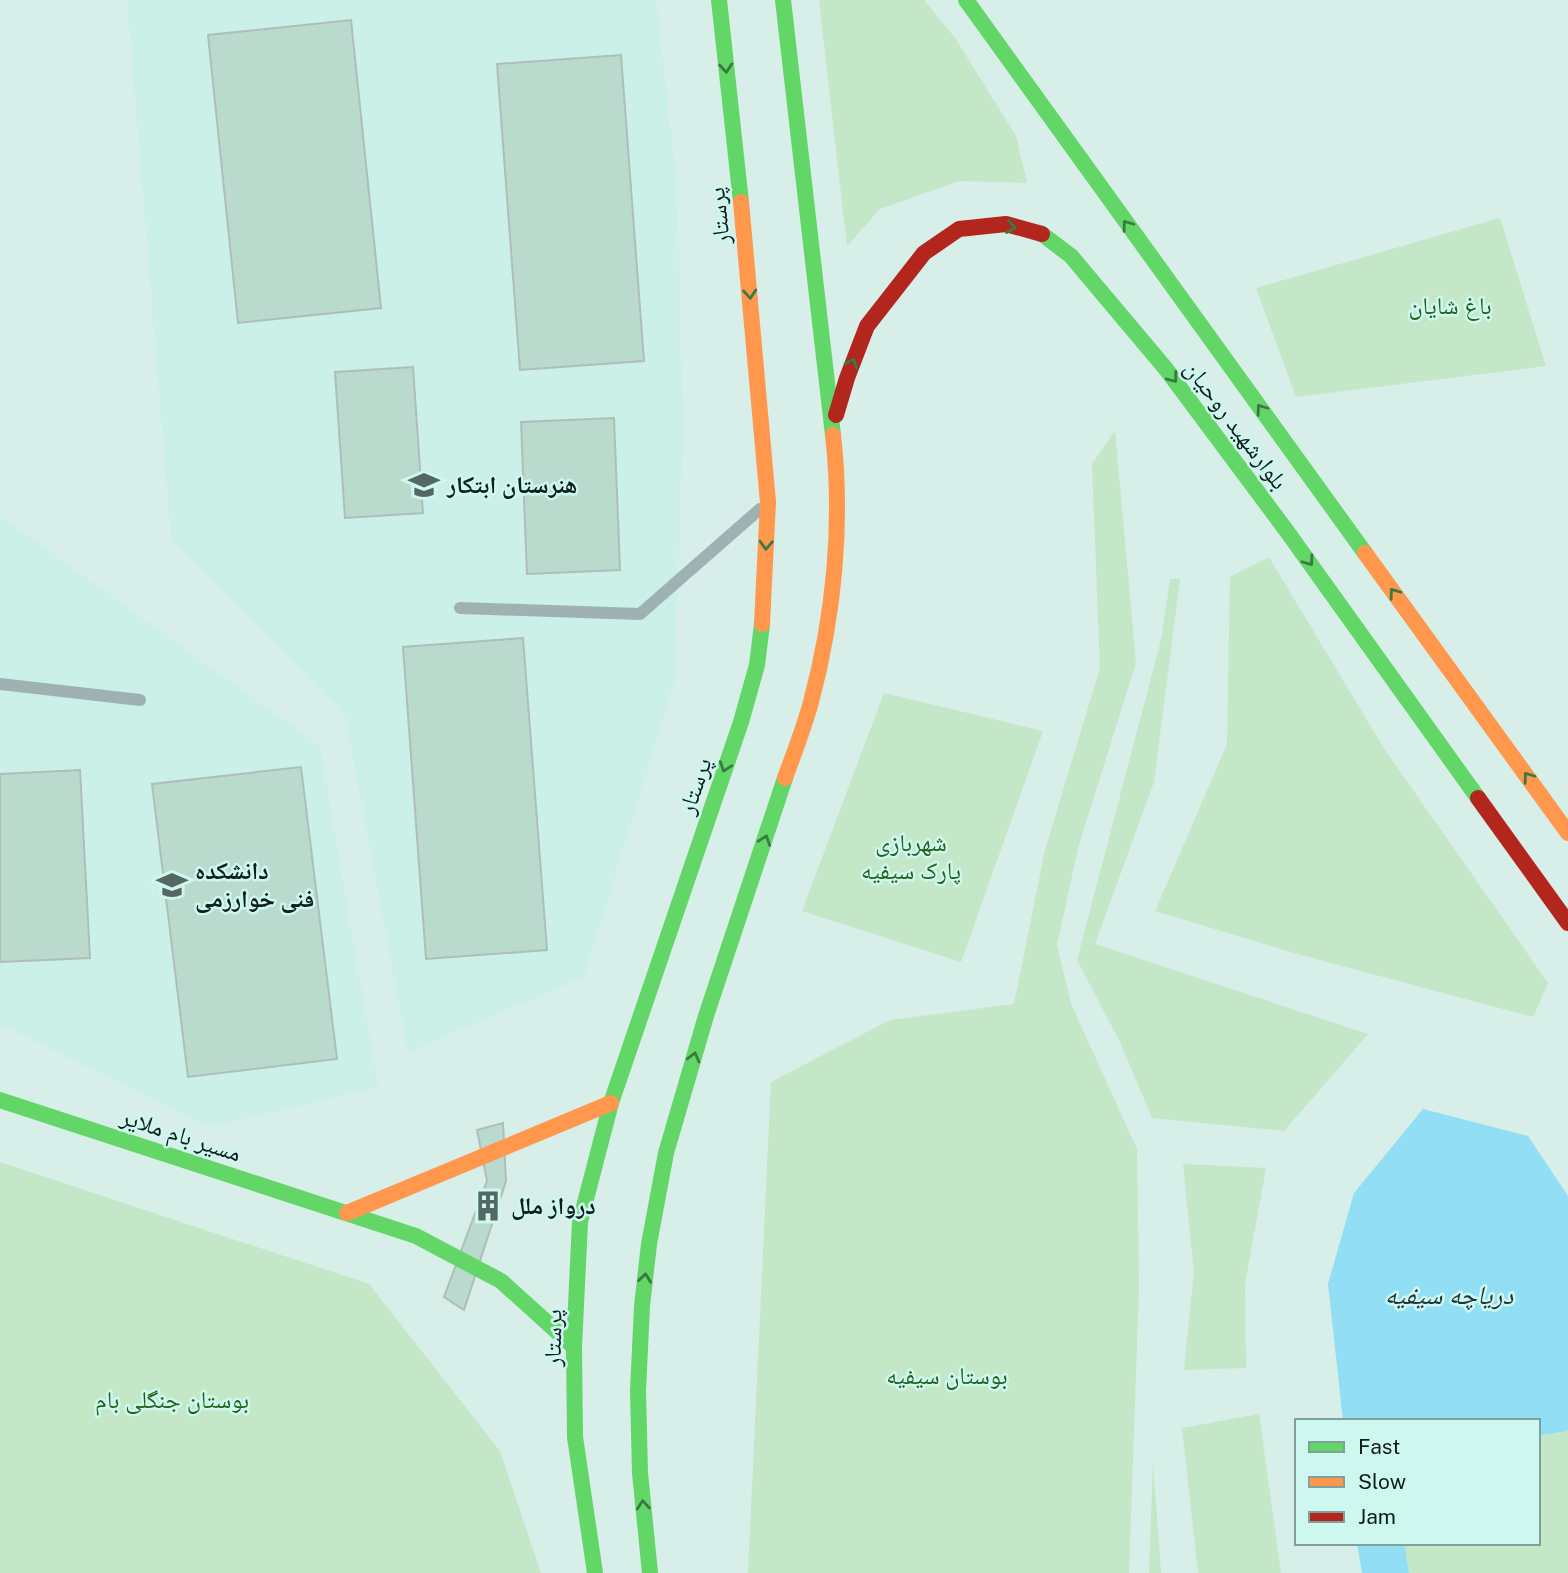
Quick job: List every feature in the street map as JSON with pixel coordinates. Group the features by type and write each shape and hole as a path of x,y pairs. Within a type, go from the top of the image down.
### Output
{"main road":[{"name":"پرستار","path":"595,1573 575,1437 574,1347 580,1222 611,1104 741,722 757,665 763,610 768,502 748,270 719,0"},
{"path":"650,1573 640,1473 638,1391 642,1306 649,1244 666,1153 706,1016 811,702 831,608 838,481 783,0"},
{"name":"بلوارشهید روحیان","path":"966,0 1568,833"},
{"name":"بلوارشهید روحیان","path":"832,428 867,326 924,253 959,229 1006,224 1042,234 1078,264 1166,369 1286,530 1568,923"},
{"name":"مسیر بام ملایر","path":"0,1100 416,1236 501,1281 574,1347"},
{"path":"347,1213 611,1104"}],"lane":[{"path":"460,608 640,614 768,502"},
{"path":"0,684 140,699"}],"shaded area":[{"name":"هنرستان ابتکار","path":"127,0 656,0 677,185 683,431 674,682 584,977 408,1052 345,715 171,538"},
{"name":"دانشکده فنی خوارزمی","path":"0,516 320,746 378,1087 208,1127 0,1024"}],"green space":[{"path":"819,0 924,0 955,38 1016,136 1027,183 959,181 880,209 847,246"},
{"name":"باغ شایان","path":"1500,218 1546,366 1296,397 1256,288"},
{"name":"بوستان سیفیه","path":"1115,431 1136,663 1078,848 1057,945 1071,1004 1137,1149 1139,1287 1129,1573 748,1573 771,1082 890,1020 1014,1004 1045,850 1100,668 1092,464"},
{"path":"1269,557 1385,750 1548,983 1533,1017 1294,953 1155,911 1227,744 1230,577"},
{"path":"1170,579 1180,579 1154,782 1095,944 1368,1034 1284,1131 1152,1118 1121,1044 1077,960 1162,636"},
{"name":"شهربازی پارک سیفیه","path":"884,693 1043,731 961,962 802,911"},
{"name":"بوستان جنگلی بام","path":"0,1162 369,1284 500,1451 541,1573 0,1573"},
{"path":"1183,1164 1266,1168 1245,1284 1246,1368 1184,1370 1194,1272"},
{"path":"1259,1414 1281,1573 1198,1573 1182,1428"},
{"path":"1568,1431 1568,1573 1409,1573 1404,1545 1540,1545 1540,1436"},
{"path":"1153,1463 1161,1573 1149,1573"}],"water":[{"name":"دریاچه سیفیه","path":"1423,1109 1528,1136 1568,1196 1568,1431 1540,1436 1540,1419 1343,1419 1328,1284 1354,1193"},
{"path":"1357,1545 1404,1545 1409,1573 1362,1573"}],"building":[{"path":"351,20 381,308 238,323 208,35"},
{"path":"621,55 644,361 520,370 497,64"},
{"path":"413,367 423,513 345,518 335,372"},
{"path":"614,418 620,570 527,574 521,422"},
{"path":"523,638 547,950 426,959 403,647"},
{"path":"301,767 337,1059 188,1077 152,784"},
{"path":"80,770 90,958 0,962 0,774"},
{"name":"درواز ملل","path":"503,1123 506,1181 464,1310 444,1297 487,1181 477,1130"}],"traffic: fast":[{"path":"719,0 741,202"},
{"path":"783,0 833,435"},
{"path":"966,0 1365,553"},
{"path":"1042,234 1071,256 1166,369 1286,530 1478,798"},
{"path":"595,1573 575,1437 574,1347 580,1222 611,1103 741,722 757,665 762,624"},
{"path":"650,1573 640,1473 638,1391 642,1306 649,1244 666,1153 706,1016 785,778"},
{"path":"0,1100 416,1236 501,1281 574,1347"}],"traffic: slow":[{"path":"741,202 768,502 762,624"},
{"path":"785,778 811,702 831,603 837,502 833,435"},
{"path":"1365,553 1568,833"},
{"path":"347,1213 611,1103"}],"traffic: jam":[{"path":"836,415 867,326 924,253 959,229 1006,224 1042,234"},
{"path":"1478,798 1568,923"}],"place":[{"name":"هنرستان ابتکار","path":"424,485"},
{"name":"دانشکده فنی خوارزمی","path":"172,885"},
{"name":"درواز ملل","path":"488,1206"}]}
